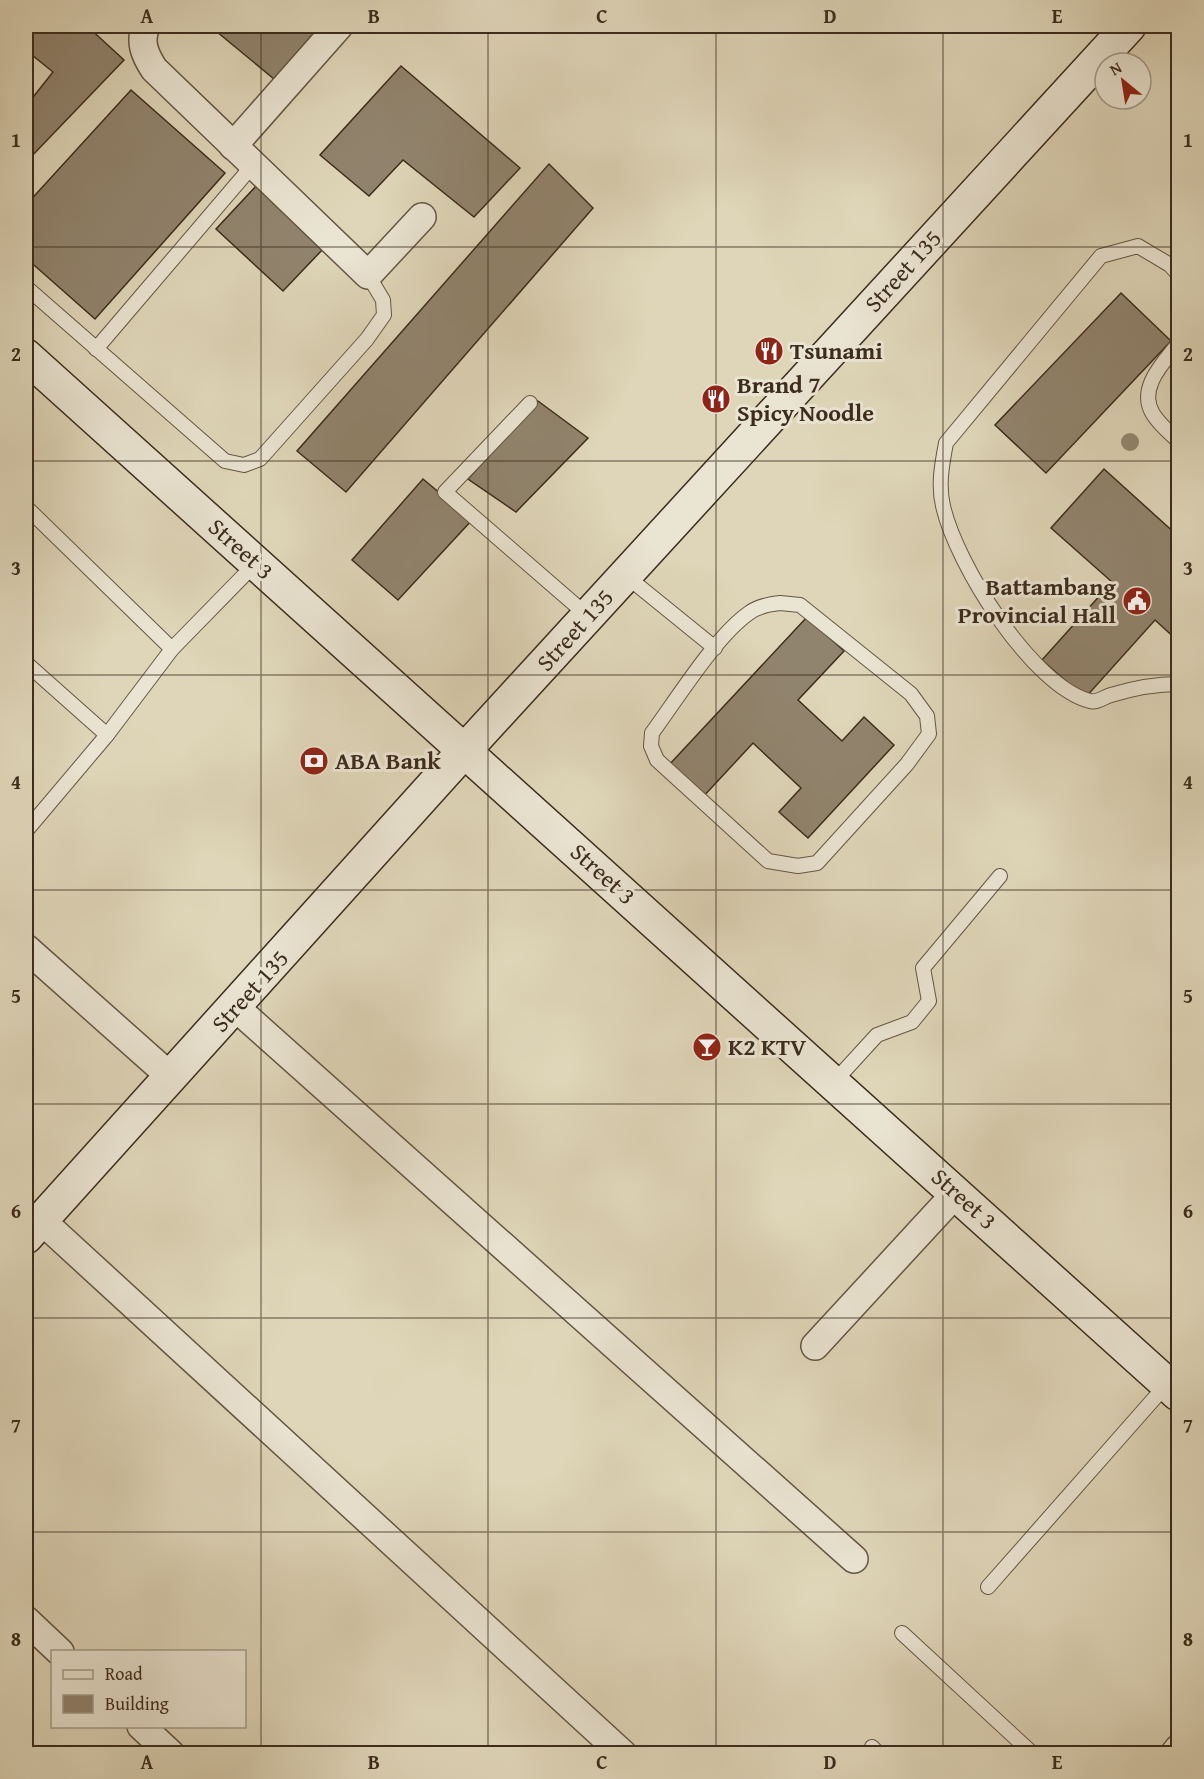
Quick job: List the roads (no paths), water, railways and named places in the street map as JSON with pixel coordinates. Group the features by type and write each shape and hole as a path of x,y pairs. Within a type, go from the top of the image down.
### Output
{"main road":[{"name":"Street 135","path":"33,1229 465,750 1129,26"},
{"name":"Street 3","path":"26,356 957,1192 1173,1389"}],"street":[{"path":"146,26 143,34 144,53 154,69 368,275 422,217"},
{"path":"232,146 339,26"},
{"path":"26,948 171,1077"},
{"path":"235,1007 854,1559"},
{"path":"815,1346 957,1192"},
{"path":"33,1229 622,1754"},
{"path":"26,1620 58,1650"},
{"path":"143,1728 171,1754"},
{"path":"1174,1754 1179,1749"}],"lane":[{"path":"96,349 253,165"},
{"path":"1176,265 1138,246 1101,256 946,443 939,478 943,506 959,555 994,615 1069,694 1093,703 1150,684 1179,684"},
{"path":"26,287 225,461 244,465 260,459 367,339 384,315 383,300 368,275"},
{"path":"1179,344 1151,380 1149,399 1152,413 1179,441"},
{"path":"530,403 445,492 588,616"},
{"path":"26,507 172,649"},
{"path":"26,831 107,735 172,649 256,563"},
{"path":"625,575 715,648"},
{"path":"780,603 800,606 911,694 927,716 929,734 907,764 817,863 798,866 768,861 657,760 651,746 652,733 715,648 749,613 765,605 780,603"},
{"path":"26,663 107,735"},
{"path":"834,1082 877,1035 912,1022 929,1001 923,968 1000,876"},
{"path":"988,1587 1173,1389"},
{"path":"902,1634 1034,1754"}],"place":[{"name":"Tsunami","path":"769,351"},
{"name":"Brand 7 Spicy Noodle","path":"716,399"},
{"name":"Battambang Provincial Hall","path":"1137,601"},
{"name":"ABA Bank","path":"314,761"},
{"name":"K2 KTV","path":"707,1047"}]}
